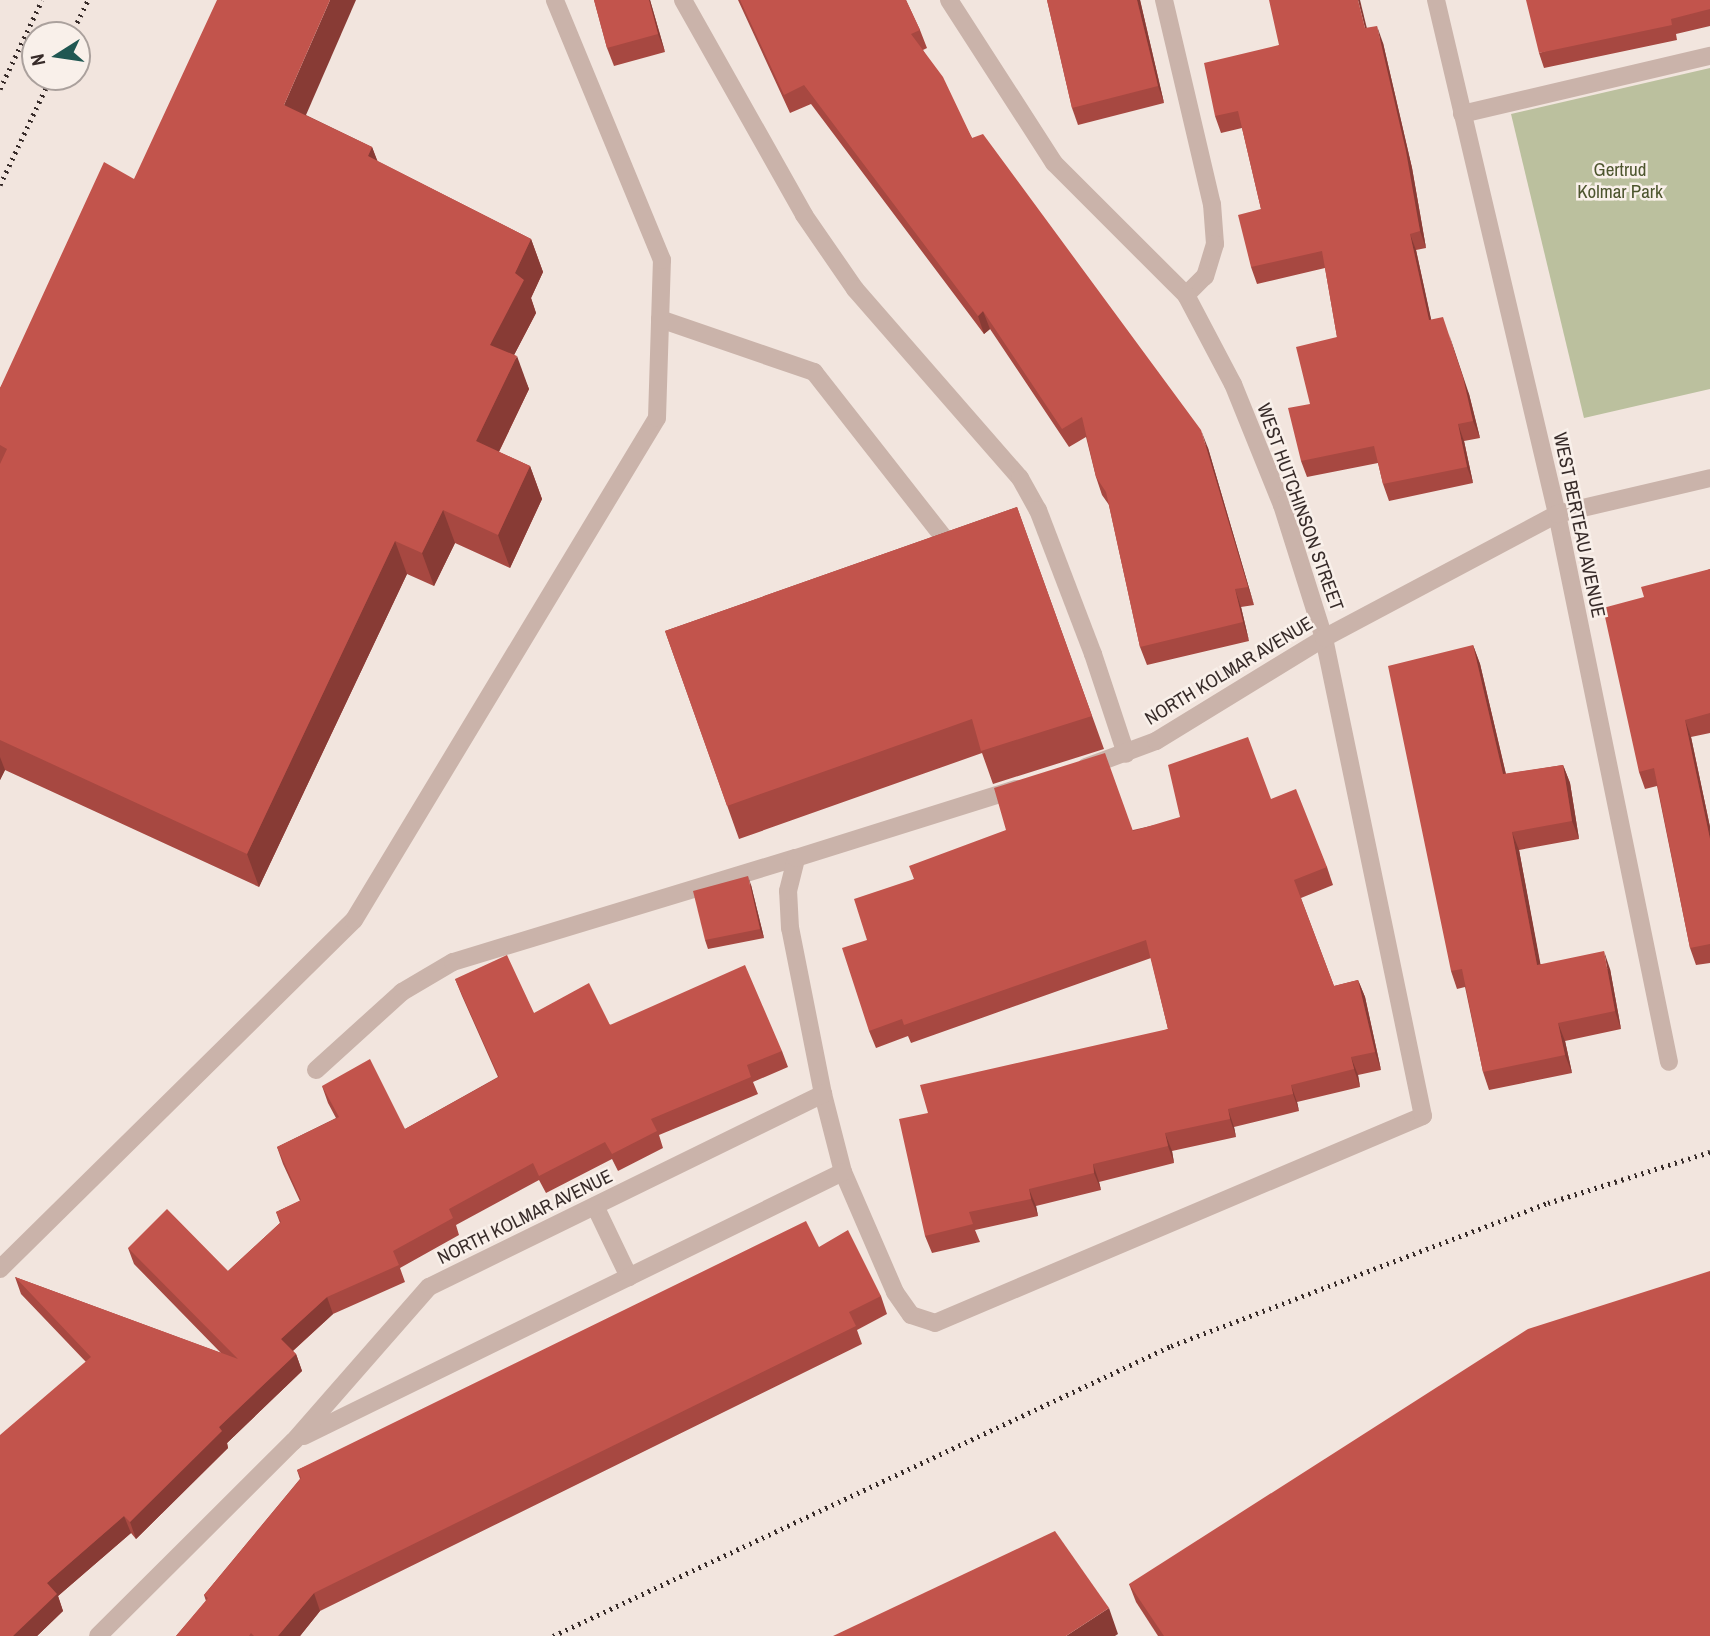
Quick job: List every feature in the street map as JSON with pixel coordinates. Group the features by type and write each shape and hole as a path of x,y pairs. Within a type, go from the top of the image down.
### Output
{"street":[{"path":"0,1269 354,920 657,418 663,260 555,0"},
{"path":"683,0 804,215 855,289 1020,478 1038,510 1078,614 1126,754"},
{"name":"WEST HUTCHINSON STREET","path":"843,1172 895,1292 911,1315 935,1323 1423,1116 1324,638 1282,505 1233,384 1186,295 1054,163 948,0"},
{"path":"1164,0 1213,217 1215,244 1205,276 1186,295"},
{"name":"WEST BERTEAU AVENUE","path":"1436,0 1556,514 1669,1062"},
{"path":"1462,114 1710,57"},
{"path":"660,319 814,372 949,544"},
{"name":"NORTH KOLMAR AVENUE","path":"1073,771 1126,754 1184,726 1324,638 1556,514 1710,478"},
{"path":"316,1070 402,992 453,962 1034,783"},
{"path":"796,858 788,891 790,928 823,1094 843,1172"},
{"name":"NORTH KOLMAR AVENUE","path":"98,1636 294,1441 429,1287 823,1094"},
{"name":"NORTH KOLMAR AVENUE","path":"294,1441 843,1172"},
{"path":"595,1206 629,1277"}],"green space":[{"name":"Gertrud Kolmar Park","path":"1710,68 1710,389 1584,418 1511,114"}],"building":[{"path":"217,0 330,0 284,105 372,147 368,156 531,239 515,273 524,280 490,345 517,356 476,441 530,466 498,535 443,510 422,553 395,541 247,854 0,740 0,464 7,449 0,445 0,388 104,162 134,179"},
{"path":"594,0 649,0 658,34 607,48"},
{"path":"740,0 906,0 920,30 911,34 943,77 972,138 983,134 1201,430 1248,587 1235,589 1243,622 1140,647 1106,492 1096,477 1082,417 1062,429 983,311 978,316 804,85 784,95"},
{"path":"1047,0 1137,0 1158,86 1072,108"},
{"path":"1269,0 1358,0 1365,28 1377,26 1406,151 1420,231 1410,234 1429,320 1443,317 1463,377 1473,421 1458,424 1467,467 1383,484 1374,446 1301,461 1288,408 1310,404 1296,347 1337,337 1322,251 1251,267 1238,215 1261,209 1238,111 1215,116 1204,63 1279,45"},
{"path":"1526,0 1710,0 1710,9 1671,19 1672,25 1539,53"},
{"path":"1017,507 1092,716 981,751 972,719 727,806 665,631"},
{"path":"1710,569 1710,713 1685,720 1710,839 1710,944 1690,948 1654,768 1639,772 1603,608 1644,597 1641,587"},
{"path":"1473,645 1503,774 1563,765 1572,821 1512,832 1537,965 1604,951 1615,1011 1558,1023 1565,1055 1483,1072 1462,969 1451,971 1388,666"},
{"path":"1248,737 1271,799 1296,789 1327,867 1294,880 1334,986 1358,980 1375,1052 1351,1057 1354,1069 1291,1085 1293,1094 1228,1109 1230,1119 1165,1133 1168,1146 1093,1164 1094,1173 1029,1189 1031,1199 969,1212 973,1224 925,1236 899,1119 928,1113 920,1085 1168,1029 1146,940 904,1025 902,1019 869,1031 842,948 867,940 854,899 914,879 909,866 1006,830 994,788 1105,753 1133,831 1180,817 1168,765"},
{"path":"748,876 760,929 705,940 693,891"},
{"path":"507,955 534,1013 589,983 610,1025 745,965 782,1051 747,1065 751,1077 651,1119 657,1131 612,1154 605,1142 539,1176 533,1163 449,1209 453,1218 393,1251 399,1265 327,1297 281,1339 296,1354 219,1427 222,1431 130,1522 124,1516 47,1583 57,1594 13,1636 0,1636 0,1435 91,1357 15,1277 238,1359 128,1248 167,1209 228,1271 281,1222 276,1212 301,1200 277,1147 339,1117 322,1086 370,1059 405,1129 499,1077 455,979"},
{"path":"806,1221 819,1247 848,1230 881,1296 849,1312 856,1326 314,1593 278,1636 254,1636 251,1633 249,1636 176,1636 208,1598 204,1595 301,1478 297,1470"},
{"path":"1710,1271 1710,1636 1164,1636 1129,1584 1528,1329"},
{"path":"1055,1531 1109,1608 1066,1636 833,1636"}],"railway":[{"path":"0,89 42,0"},
{"path":"78,21 88,0"},
{"path":"0,185 44,91"},
{"path":"553,1636 1171,1346 1548,1203 1710,1152"}]}
